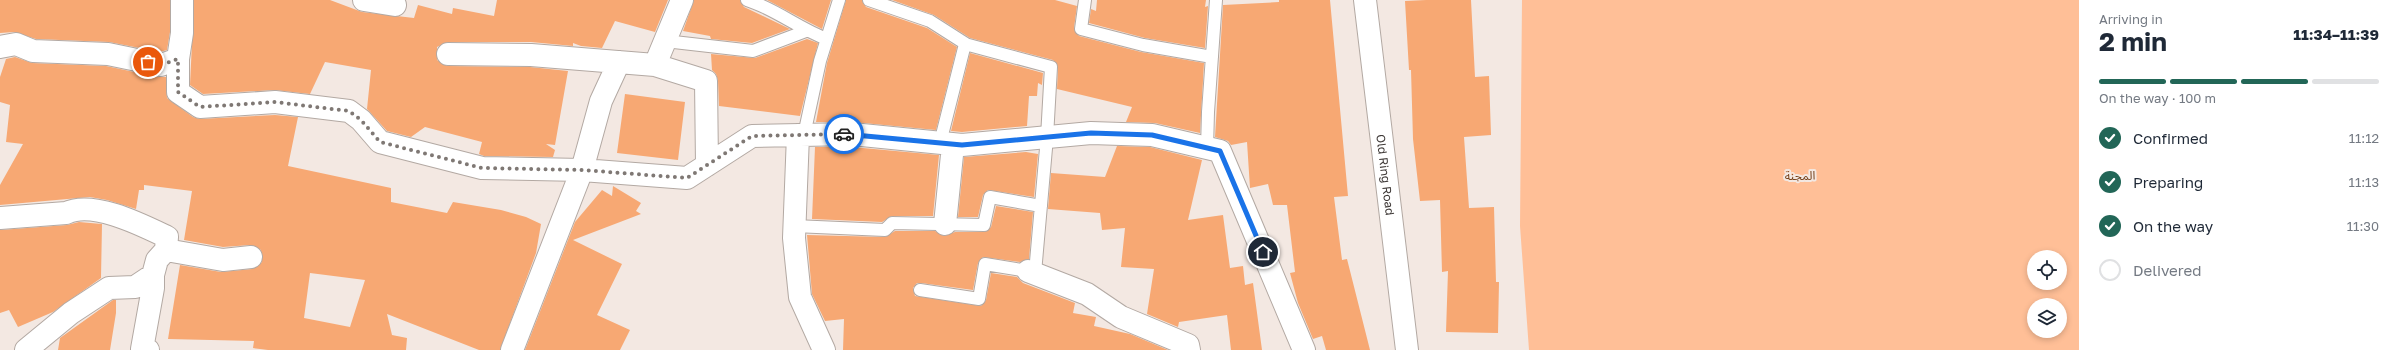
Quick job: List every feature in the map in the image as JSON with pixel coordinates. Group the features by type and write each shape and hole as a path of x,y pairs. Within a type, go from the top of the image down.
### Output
{"street":[{"path":"182,0 182,33 178,59 178,92 200,107 275,102 349,111 361,120 380,142 400,149 482,168 582,170 687,178 752,136 852,134 947,144 1091,133 1152,135 1220,151 1304,350"},
{"path":"364,0 395,5"},
{"path":"655,65 682,0"},
{"name":"Old Ring Road","path":"1365,0 1407,350"},
{"path":"0,47 16,44 33,51 108,54 161,65 178,59"},
{"path":"448,54 531,55 655,65 706,81 707,165"},
{"path":"512,350 582,170 601,101 619,62"},
{"path":"801,135 794,226 800,297 824,350"},
{"path":"945,224 947,144"},
{"path":"0,218 66,213 73,210 100,211 144,226 167,237 166,250 157,260 153,275 153,288 144,350"},
{"path":"166,250 223,260 251,257"},
{"path":"1032,272 1087,294 1121,317 1188,346 1189,350"},
{"path":"26,350 70,313 109,288 135,288 153,275"}],"lane":[{"path":"747,0 791,20 806,31 827,39"},
{"path":"801,135 839,0"},
{"path":"869,0 930,21 966,44 1051,67 1041,206 1032,272 985,264 979,299 920,290"},
{"path":"1085,0 1081,29 1143,45 1212,57"},
{"path":"1207,148 1216,0"},
{"path":"666,41 753,51 806,31"},
{"path":"947,144 966,44"},
{"path":"794,226 885,230 892,223 984,225 990,197 1041,206"}],"green space":[{"name":"المجنة","path":"1522,0 2079,0 2079,350 1529,350 1520,226"}],"building":[{"path":"0,0 170,0 170,32 167,50 160,52 109,42 36,39 14,32 0,33"},
{"path":"194,0 330,0 362,12 414,18 418,5 452,14 453,8 494,16 497,0 668,0 655,32 615,21 602,48 581,46 573,43 573,46 531,42 448,42 437,47 437,60 447,66 530,67 568,71 555,145 546,144 555,150 553,157 484,156 479,154 482,142 425,127 411,137 387,131 367,109 371,70 325,62 310,94 274,90 203,94 190,85"},
{"path":"694,0 740,0 744,7 790,29 752,43 711,39 710,36 683,31"},
{"path":"767,0 831,0 822,29"},
{"path":"846,0 862,0 866,7 927,28 957,47 936,130 853,122 816,122 827,63"},
{"path":"892,0 1055,0 1077,6 1074,28 1079,36 1141,52 1204,63 1200,133 1155,123 1126,122 1132,107 1057,89 1058,67 1053,60 970,38 934,15"},
{"path":"1097,0 1206,0 1205,7 1208,6 1205,48 1145,38 1089,23 1091,9 1096,11"},
{"path":"1279,0 1330,0 1348,196 1334,197 1342,260 1347,259 1370,350 1326,350 1322,336 1313,339 1298,303 1290,273 1295,272 1287,205 1273,205 1268,184 1250,188 1247,142 1231,145 1228,141 1215,137 1223,5 1279,2"},
{"path":"1471,0 1475,77 1489,76 1491,135 1464,137 1469,208 1494,207 1496,282 1499,282 1498,333 1446,332 1448,271 1442,272 1440,200 1420,201 1413,139 1411,70 1409,70 1405,1"},
{"path":"807,39 818,43 800,116 719,106 718,81 716,74 712,70 711,54 755,58"},
{"path":"970,53 1043,73 1042,85 1038,83 1037,96 1029,96 1027,126 962,132 951,131"},
{"path":"15,57 32,63 106,66 158,77 166,77 167,98 193,117 200,119 275,115 298,117 288,166 391,188 391,202 447,213 453,202 501,210 526,217 541,224 536,253 500,350 479,350 387,314 392,335 407,338 406,350 268,350 253,348 254,341 168,339 180,265 221,272 252,269 262,262 261,250 250,245 223,247 184,240 192,191 144,185 144,190 139,190 136,209 107,200 90,197 0,205 0,185 23,144 6,142 10,105 0,102 0,77 6,59","holes":["310,273 365,280 350,327 304,318"]},
{"path":"625,94 685,102 678,160 617,153"},
{"path":"1117,146 1150,147 1202,160 1188,220 1223,215 1230,268 1243,266 1245,285 1253,283 1262,350 1231,350 1227,315 1179,322 1178,327 1147,314 1154,269 1121,267 1125,228 1102,230 1100,213 1048,209 1051,173 1105,177"},
{"path":"815,147 852,147 939,155 933,216 892,216 882,222 812,219"},
{"path":"1026,152 1038,154 1034,197 988,190 983,195 978,217 958,217 964,157"},
{"path":"613,186 641,203 636,211 641,214 573,240 622,264 597,315 630,330 620,350 525,350 575,222 602,190 612,196"},
{"path":"996,206 1033,212 1029,259 1020,262 983,257 978,263 973,290 917,283 913,288 915,296 981,306 986,300 991,273 1017,277 1023,283 1075,303 1073,313 1096,317 1094,326 1130,334 1168,350 843,350 844,319 825,321 812,294 807,235 885,237 895,231 935,231 944,236 955,232 984,232 991,227"},
{"path":"79,222 102,224 101,278 53,312 18,327 9,310 0,313 0,230 67,225"},
{"path":"113,300 116,300 116,313 110,350 58,350 60,338"}],"way so far":[{"path":"148,62 161,65 178,59 178,92 200,107 275,102 349,111 361,120 380,142 400,149 482,168 582,170 687,178 752,136 844,134"}],"route":[{"path":"844,134 953,145 1091,133 1152,135 1220,151 1263,252"}]}
